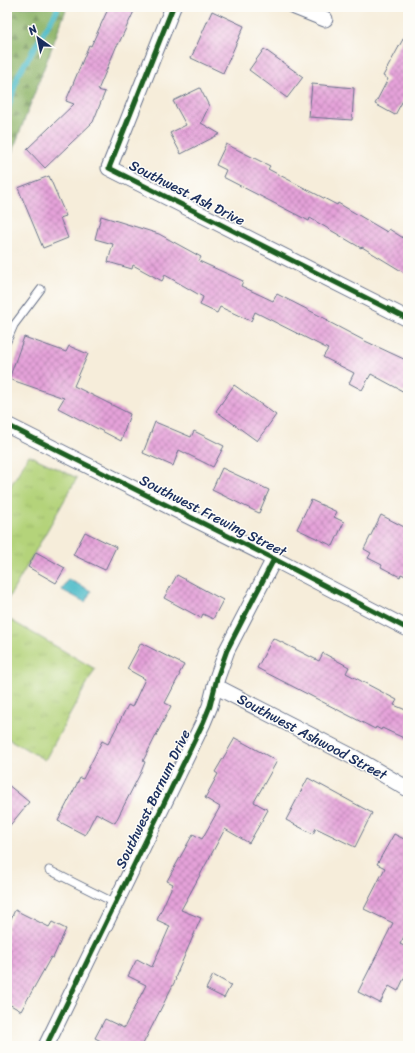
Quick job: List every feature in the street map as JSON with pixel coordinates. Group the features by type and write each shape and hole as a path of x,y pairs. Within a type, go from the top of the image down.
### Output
{"street":[{"name":"Southwest Ash Drive","path":"173,7 109,168 408,319"},
{"path":"295,7 325,19"},
{"name":"Southwest Frewing Street","path":"7,426 274,559 408,629"},
{"name":"Southwest Barnum Drive","path":"46,1046 203,723 210,706 217,678 228,650 274,559"},
{"name":"Southwest Ashwood Street","path":"215,686 355,758 408,789"}],"lane":[{"path":"7,341 14,325 41,289"},
{"path":"49,870 115,903"}],"green space":[{"path":"7,7 67,7 7,166"},
{"path":"29,455 77,478 7,601 7,492"},
{"path":"7,618 95,669 45,760 7,738"}],"water":[{"path":"68,579 91,591 85,602 62,590"}],"building":[{"path":"109,7 136,7 117,45 98,90 105,92 93,122 45,168 27,149 74,104 66,101 89,45 91,46"},
{"path":"212,11 244,26 223,73 191,58"},
{"path":"408,30 408,91 395,115 375,104 388,79 383,76"},
{"path":"264,49 303,77 287,98 249,70"},
{"path":"312,84 354,88 352,120 309,117"},
{"path":"200,88 209,106 201,123 220,134 181,154 170,133 186,125 173,101"},
{"path":"226,144 270,166 268,169 337,205 338,203 387,232 389,229 408,241 408,275 310,218 309,221 223,177 226,170 216,165"},
{"path":"49,176 66,216 60,218 68,238 43,248 18,188"},
{"path":"101,216 159,234 201,257 199,261 243,281 241,286 273,301 277,294 365,341 408,361 408,394 371,374 362,390 349,383 354,373 323,357 328,349 255,312 251,321 220,307 217,313 200,305 203,297 165,275 162,281 133,265 132,269 108,262 113,244 95,239"},
{"path":"24,337 66,352 69,346 88,354 74,386 130,414 121,441 58,408 64,398 9,379"},
{"path":"234,385 276,415 257,441 216,411"},
{"path":"155,422 191,437 194,431 224,446 213,467 179,450 173,466 143,453"},
{"path":"222,468 269,490 259,513 212,490"},
{"path":"311,500 337,512 334,517 344,522 333,546 297,529"},
{"path":"381,515 408,529 408,577 401,574 400,577 381,567 382,565 368,558 371,553 364,549"},
{"path":"85,532 116,547 105,570 73,555"},
{"path":"36,552 65,568 56,583 28,567"},
{"path":"177,575 223,600 213,619 203,614 201,618 164,598"},
{"path":"273,638 319,661 323,653 349,667 346,673 397,700 394,705 408,711 408,740 382,728 381,730 376,727 375,729 257,668"},
{"path":"141,643 184,665 165,703 171,706 143,761 145,762 141,772 115,823 96,813 85,835 58,821 80,778 83,779 102,741 108,744 128,705 132,707 145,679 127,669"},
{"path":"235,738 277,761 254,802 268,810 249,843 225,829 181,910 201,918 175,978 176,979 142,1046 111,1046 95,1038 105,1019 124,1028 146,985 128,976 137,959 152,967 170,926 157,920 173,884 167,881 193,834 202,839 220,807 205,798 218,774 215,772"},
{"path":"308,778 372,813 355,847 316,828 313,834 286,820"},
{"path":"7,784 29,802 7,829"},
{"path":"394,834 408,841 408,931 400,944 408,948 408,970 398,991 389,986 380,1003 358,992 393,923 364,909 385,868 377,864"},
{"path":"15,910 49,927 52,922 66,929 53,958 51,957 21,1011 7,1003 7,927"},
{"path":"213,975 231,985 224,998 206,989"}],"waterway":[{"path":"7,113 18,75 58,7"}],"cycle path":[{"path":"173,7 109,168 408,319"},
{"path":"7,425 274,559 408,629"},
{"path":"46,1046 203,723 210,706 217,678 227,650 274,559"}]}
